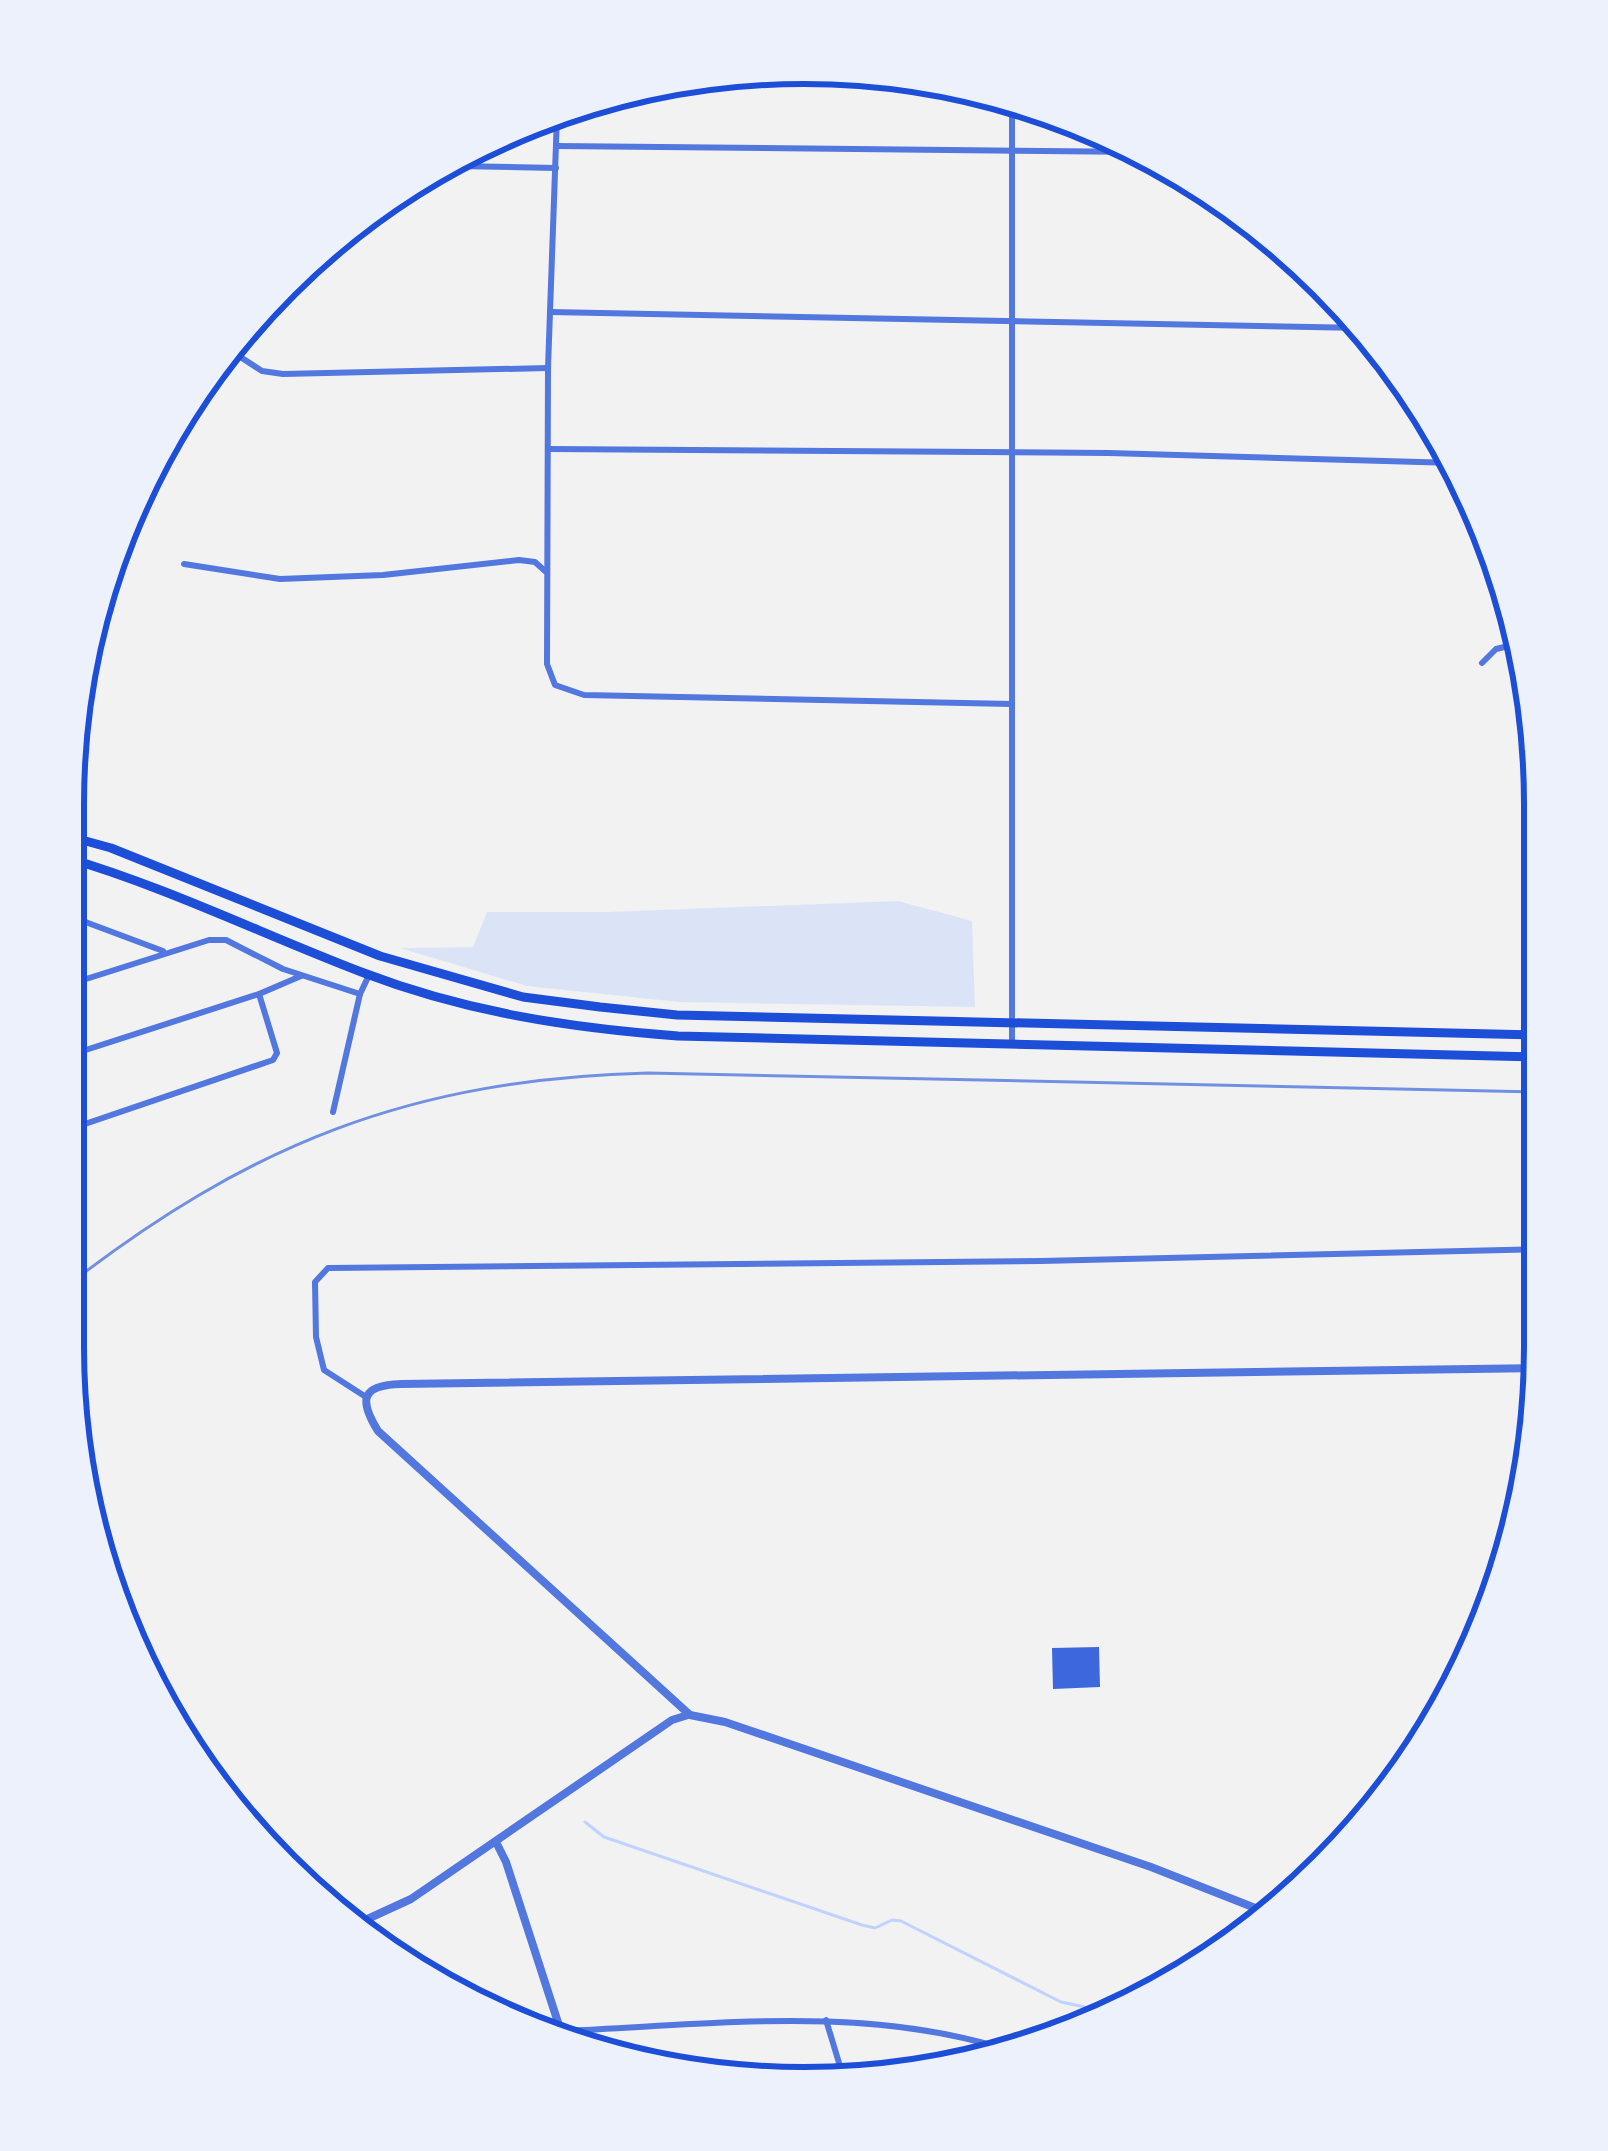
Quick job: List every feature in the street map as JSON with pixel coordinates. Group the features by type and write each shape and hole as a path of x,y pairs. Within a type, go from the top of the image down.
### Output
{"main road":[{"path":"84,841 380,956 523,997 677,1015 1524,1035"},
{"path":"84,864 189,901 369,975 466,1006 598,1030 678,1036 1524,1057"},
{"path":"369,975 380,956"}],"street":[{"path":"1012,115 1012,1041"},
{"path":"557,128 547,574 547,664 555,685 584,695 1011,704"},
{"path":"556,146 1108,152"},
{"path":"470,166 556,168"},
{"path":"550,312 1344,328"},
{"path":"240,357 262,371 283,374 548,368"},
{"path":"549,449 1438,463"},
{"path":"184,564 280,579 383,575 520,560 535,562 547,574"},
{"path":"1482,663 1496,649 1506,647"},
{"path":"84,921 166,952"},
{"path":"84,979 209,940 226,940 283,969 360,994"},
{"path":"84,1051 260,994 304,974"},
{"path":"333,1112 360,994 369,975"},
{"path":"84,1124 273,1060 278,1053 260,994"},
{"path":"366,1397 330,1377 320,1359 315,1282 328,1268 1041,1261 1524,1249"},
{"path":"690,1715 378,1431 364,1406 366,1397 379,1385 401,1384 1523,1368"},
{"path":"367,1919 411,1899 671,1720 690,1715 725,1722 1089,1846 1254,1908"},
{"path":"496,1844 559,2024"},
{"path":"578,2030 826,2020 922,2027 984,2044"},
{"path":"826,2020 840,2065"}],"shaded area":[{"path":"898,901 972,921 975,1007 679,1002 527,986 400,948 473,947 487,912"}],"building":[{"path":"1099,1647 1100,1687 1053,1689 1052,1648"}],"waterway":[{"path":"585,1822 604,1837 862,1925 875,1928 901,1921 1061,2002 1089,2008"}],"railway":[{"path":"84,1273 199,1195 336,1129 483,1089 563,1078 648,1073 1524,1092"}]}
